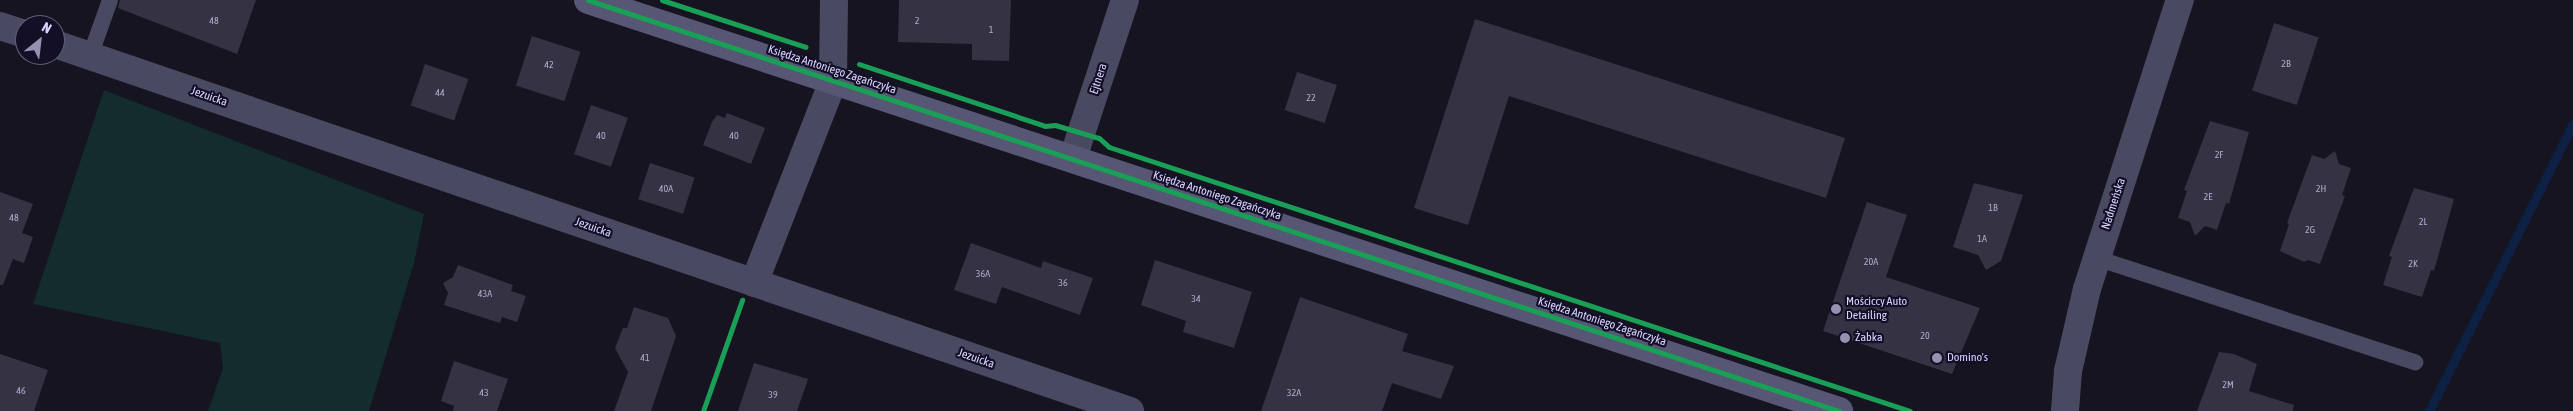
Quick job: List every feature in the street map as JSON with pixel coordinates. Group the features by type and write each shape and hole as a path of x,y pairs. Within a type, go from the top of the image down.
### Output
{"street":[{"name":"Księdza Antoniego Zagańczyka","path":"588,0 1839,411"},
{"path":"748,292 833,81 834,0"},
{"name":"Ejtnera","path":"1073,158 1125,0"},
{"name":"Nadmeńska","path":"2065,411 2076,327 2096,258 2180,0"},
{"path":"0,26 15,31"},
{"name":"Jezuicka","path":"65,47 748,292 1130,411"}],"lane":[{"path":"90,56 110,0"},
{"path":"2096,258 2415,362"}],"path":[{"path":"703,411 748,292"}],"green space":[{"path":"104,90 424,214 414,263 369,411 208,411 223,368 220,343 33,304"}],"building":[{"path":"120,0 256,0 237,54 118,8"},
{"path":"899,0 1011,0 1009,61 972,60 972,44 898,42"},
{"path":"1475,19 1845,138 1826,198 1509,96 1468,225 1414,208"},
{"path":"2274,23 2319,38 2297,105 2252,91"},
{"path":"532,36 581,52 564,101 516,85"},
{"path":"425,64 468,79 454,121 411,106"},
{"path":"1297,72 1337,85 1325,123 1285,110"},
{"path":"591,105 628,118 611,167 574,154"},
{"path":"727,113 765,128 751,164 703,145 712,122 717,115 725,118"},
{"path":"2210,121 2249,132 2229,204 2226,203 2217,230 2205,226 2195,236 2190,222 2178,218 2187,191 2184,190"},
{"path":"2335,151 2339,164 2351,168 2342,195 2345,196 2320,264 2308,260 2304,262 2280,251 2289,224 2287,223 2312,155 2324,159"},
{"path":"650,163 695,178 683,214 638,199"},
{"path":"1974,183 2023,195 2001,261 1986,270 1978,255 1953,247"},
{"path":"2414,188 2454,199 2434,271 2431,270 2422,297 2383,285 2392,257 2389,256"},
{"path":"0,192 33,204 22,233 33,237 24,263 13,259 3,285 0,285"},
{"path":"1867,202 1907,215 1886,277 1980,308 1952,374 1823,331"},
{"path":"971,243 1041,268 1043,261 1093,278 1080,315 1002,287 996,304 954,290"},
{"path":"1155,260 1252,292 1234,348 1183,332 1186,321 1141,305"},
{"path":"458,265 513,285 511,291 526,296 517,322 502,317 500,323 444,305 448,293 443,283 453,277"},
{"path":"1300,297 1408,334 1402,351 1454,366 1441,399 1392,383 1382,411 1261,411"},
{"path":"634,307 668,318 676,336 651,411 614,411 628,372 615,348 623,328 627,328"},
{"path":"2219,352 2234,354 2257,364 2249,391 2294,405 2293,411 2197,411"},
{"path":"0,354 48,370 34,411 0,411"},
{"path":"454,361 508,379 497,411 453,411 454,406 441,401"},
{"path":"754,363 808,379 797,411 738,411"}],"waterway":[{"path":"2429,411 2573,124"}],"cycle path":[{"path":"588,0 1839,411"},
{"path":"662,0 806,47"},
{"path":"859,64 1045,126 1055,125 1099,138 1109,147 1910,411"},
{"path":"703,411 742,300"}],"place":[{"name":"Mościccy Auto Detailing","path":"1836,309"},
{"name":"Żabka","path":"1845,338"},
{"name":"Domino's","path":"1937,358"}]}
